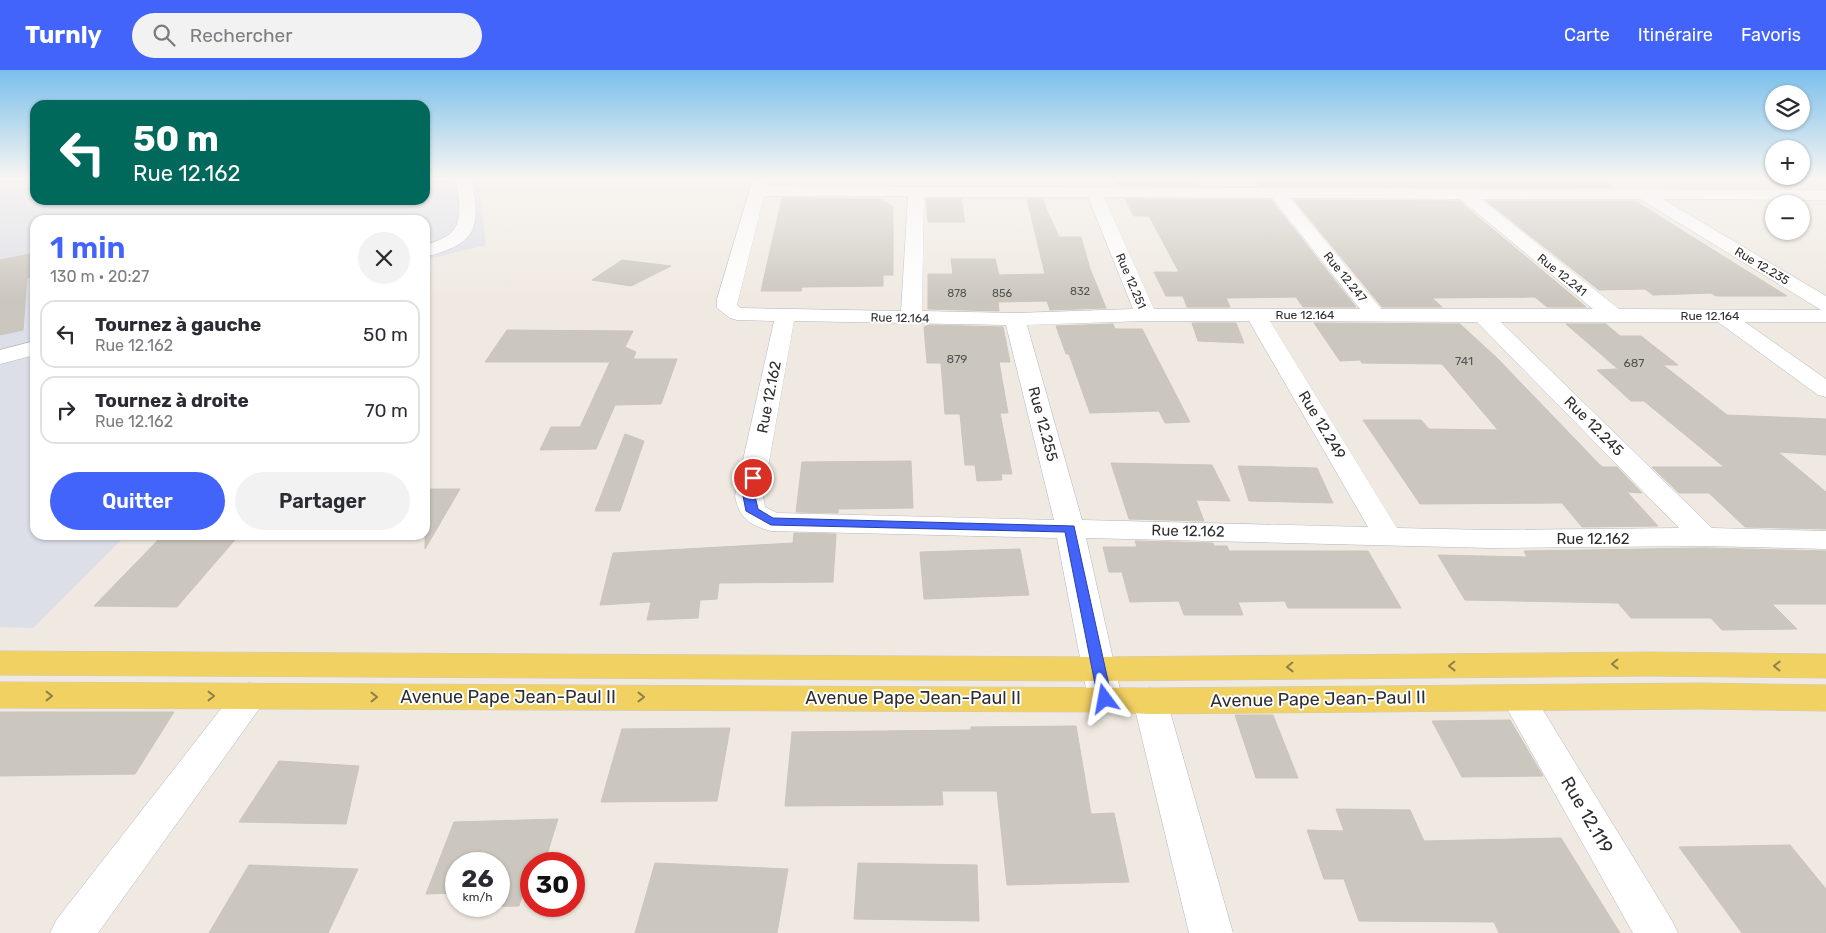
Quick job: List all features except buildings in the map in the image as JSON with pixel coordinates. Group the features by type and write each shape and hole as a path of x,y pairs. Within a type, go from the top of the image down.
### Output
{"main road":[{"name":"Avenue Pape Jean-Paul II","path":"0,663 1102,684 1150,701 1826,698"},
{"name":"Avenue Pape Jean-Paul II","path":"0,696 250,696 1102,684 1639,664 1826,666"}],"street":[{"path":"430,250 445,246 461,236 469,219"},
{"name":"Rue 12.164","path":"749,219 727,299 727,308 737,314 1015,319 1146,315 1826,316"},
{"path":"911,318 915,219"},
{"name":"Rue 12.251","path":"1106,219 1146,315"},
{"name":"Rue 12.247","path":"1298,219 1375,315"},
{"name":"Rue 12.241","path":"1496,219 1614,316"},
{"name":"Rue 12.235","path":"1684,219 1826,305"},
{"name":"Rue 12.249","path":"1256,315 1388,536"},
{"name":"Rue 12.162","path":"785,316 749,496 752,511 771,522 1490,539 1704,537 1826,540"},
{"name":"Rue 12.245","path":"1484,316 1704,537"},
{"path":"1723,316 1826,390"},
{"name":"Rue 12.255","path":"1015,319 1070,529 1102,684"},
{"path":"0,357 30,349"},
{"path":"72,933 250,696"},
{"name":"Rue 12.119","path":"1518,698 1656,933"},
{"path":"1150,701 1211,933"}],"shaded area":[{"path":"0,219 30,219 30,540 121,540 33,628 0,627"},
{"path":"430,219 483,219 486,245 430,259"}],"route":[{"path":"753,478 749,496 752,511 771,522 1070,529 1105,699"}]}
